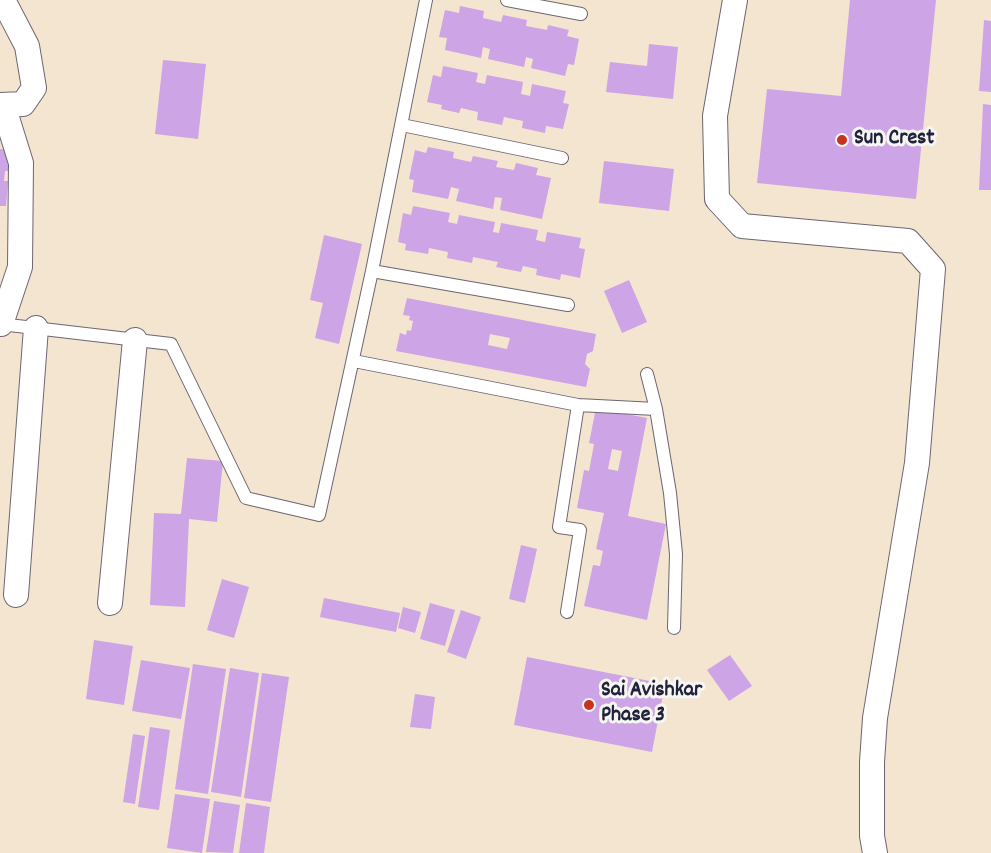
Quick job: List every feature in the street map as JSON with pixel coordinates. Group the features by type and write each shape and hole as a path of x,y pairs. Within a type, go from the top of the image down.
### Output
{"street":[{"path":"1,324 20,267 21,163 2,105 23,104 34,88 27,46 3,0"},
{"path":"735,0 715,116 717,199 742,226 908,241 933,269 917,463 875,718 872,762 872,836 875,853"},
{"path":"16,595 36,328"},
{"path":"110,603 135,340"}],"lane":[{"path":"1,324 171,344 246,498 319,515 354,361 426,0"},
{"path":"507,0 581,14"},
{"path":"402,125 562,158"},
{"path":"372,271 568,305"},
{"path":"354,361 578,405 656,409"},
{"path":"647,374 656,409 670,493 676,554 674,628"},
{"path":"567,612 580,531 559,527 578,405"}],"building":[{"name":"Sun Crest","path":"850,0 936,0 916,199 757,183 767,89 841,96"},
{"path":"460,6 484,11 483,18 501,22 503,15 527,20 526,26 547,30 548,25 569,30 567,36 579,39 574,65 568,64 565,76 531,68 533,59 526,57 524,67 488,59 490,49 483,47 481,58 445,50 447,38 439,37 445,10 459,13"},
{"path":"984,20 991,21 991,92 979,91"},
{"path":"649,44 678,47 673,99 606,92 610,62 647,66"},
{"path":"163,60 206,64 198,139 155,134"},
{"path":"443,66 478,73 476,82 485,84 487,75 523,82 521,94 530,96 532,84 566,91 563,103 569,104 563,129 546,126 545,133 522,128 523,121 504,117 502,125 477,120 478,112 461,108 459,113 441,109 442,105 427,102 433,75 441,77"},
{"path":"983,104 991,105 991,190 979,190"},
{"path":"428,147 454,152 453,158 471,162 473,156 498,161 496,167 514,170 516,163 538,168 536,175 551,178 542,219 500,210 502,198 495,197 493,209 456,201 459,189 451,187 448,199 412,192 414,180 409,179 415,150 426,153"},
{"path":"0,149 9,150 10,171 5,171 4,181 8,181 6,206 0,206"},
{"path":"604,161 674,169 669,211 599,203"},
{"path":"413,206 450,213 448,222 457,224 459,215 495,222 493,232 499,233 501,223 538,230 536,240 545,242 547,232 581,238 579,248 585,249 580,278 561,274 560,280 536,275 537,269 523,266 521,272 496,267 498,262 473,257 472,263 447,258 448,252 429,248 428,254 405,250 406,244 398,242 403,213 411,215"},
{"path":"324,235 362,244 339,344 315,338 323,303 310,300"},
{"path":"629,280 647,322 622,333 604,291"},
{"path":"407,298 596,334 593,351 587,354 585,364 590,369 586,387 396,351 400,333 406,335 407,330 411,331 413,321 409,320 410,316 403,315","holes":["490,334 510,338 507,349 488,345"]},
{"path":"596,408 647,418 628,516 666,524 647,620 584,606 593,565 600,566 603,551 596,549 604,513 577,508 584,470 589,471 594,444 589,443","holes":["612,449 622,451 618,471 608,469"]},
{"path":"187,458 223,461 217,522 189,519 185,607 150,605 154,513 181,514"},
{"path":"521,545 537,549 525,603 509,599"},
{"path":"222,579 249,587 234,638 207,630"},
{"path":"324,598 400,613 396,632 320,617"},
{"path":"430,603 455,610 445,646 420,639"},
{"path":"403,607 421,612 415,633 398,628"},
{"path":"461,610 481,617 466,659 447,652"},
{"path":"94,640 133,646 124,705 86,699"},
{"path":"730,655 752,686 729,701 707,670"},
{"name":"Sai Avishkar Phase 3","path":"527,657 665,684 652,752 514,725"},
{"path":"141,660 190,668 181,719 132,711"},
{"path":"193,664 226,669 208,794 175,789"},
{"path":"230,668 259,673 241,797 211,792"},
{"path":"262,673 289,677 271,802 244,798"},
{"path":"415,694 435,697 431,729 410,727"},
{"path":"150,727 170,730 159,810 138,807"},
{"path":"133,734 145,736 135,804 123,802"},
{"path":"175,794 210,799 202,853 167,848"},
{"path":"214,801 240,805 233,853 206,852"},
{"path":"246,803 270,807 264,853 239,853"}],"place":[{"name":"Sun Crest","path":"842,140"},
{"name":"Sai Avishkar Phase 3","path":"589,705"}]}
